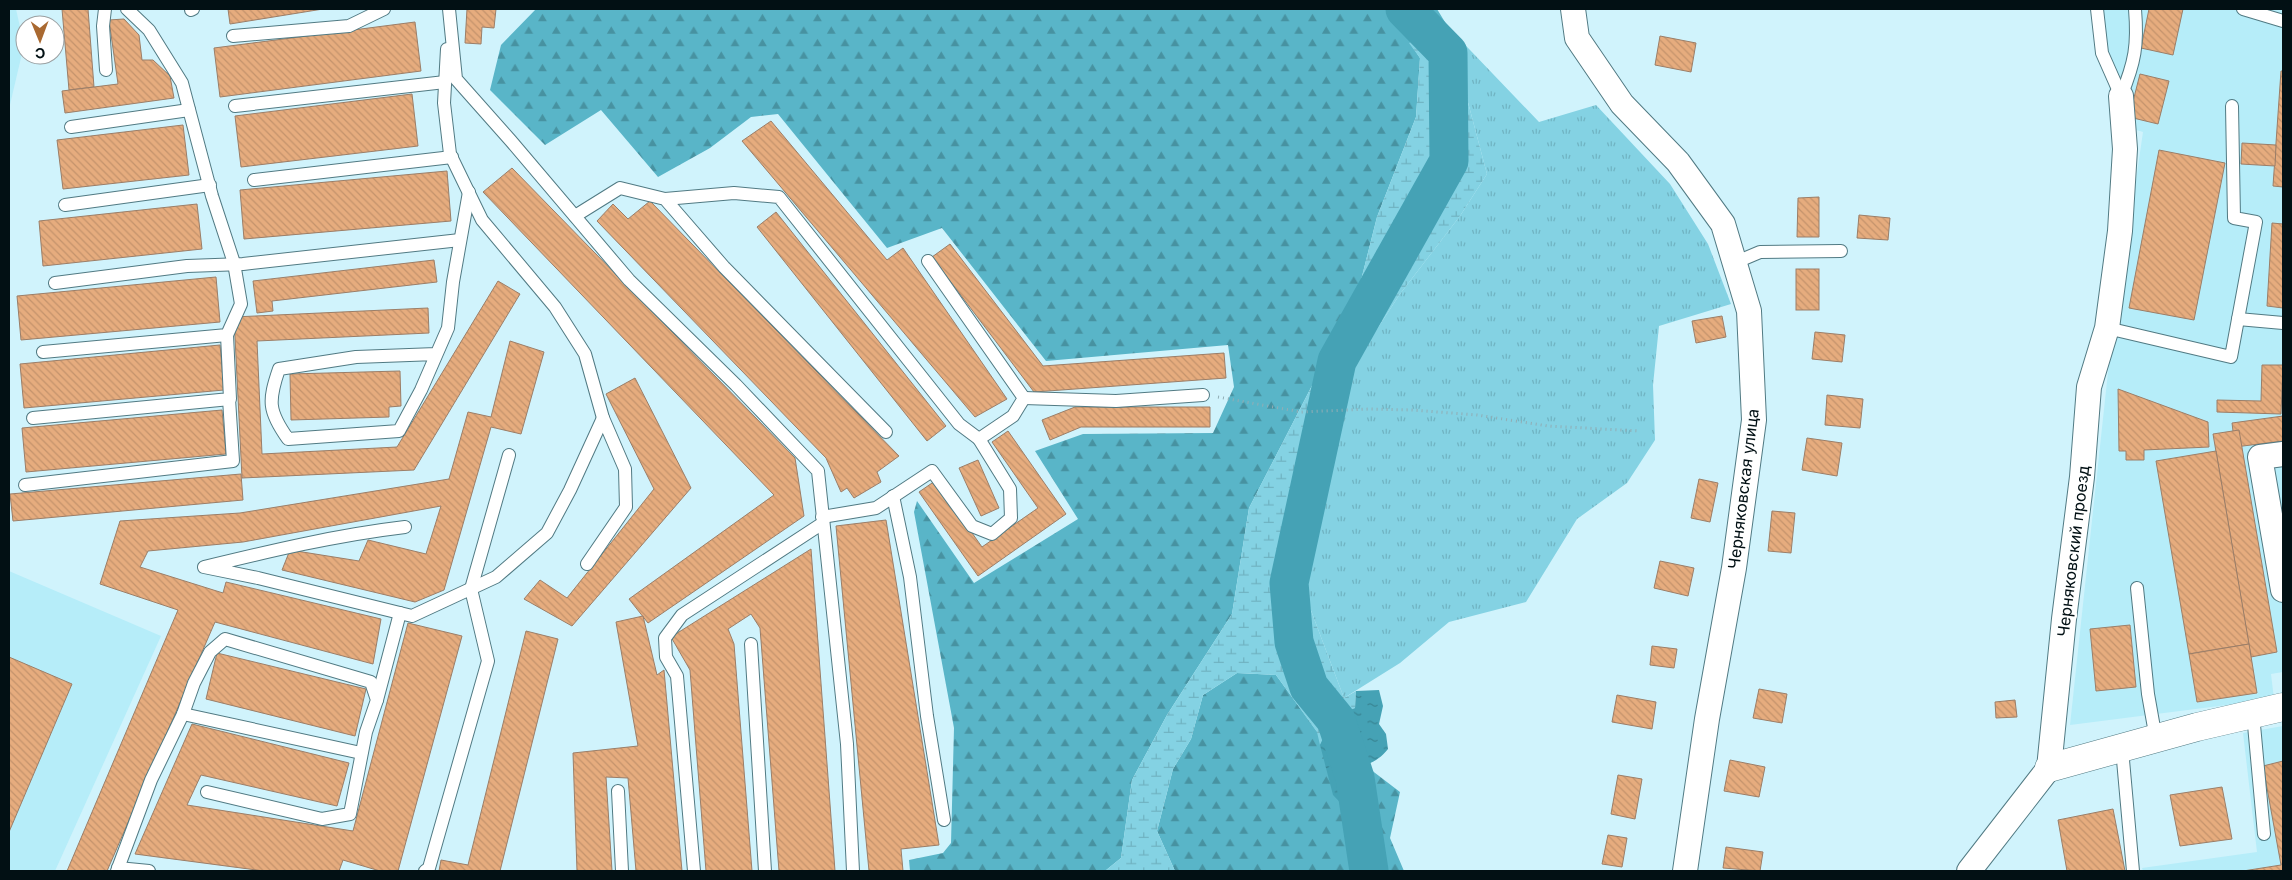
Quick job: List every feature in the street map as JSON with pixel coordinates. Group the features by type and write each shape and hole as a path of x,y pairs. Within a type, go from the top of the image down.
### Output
{"street":[{"name":"Черняковская улица","path":"1572,9 1577,38 1622,104 1678,162 1723,224 1749,312 1754,420 1734,568 1707,719 1686,871"},
{"name":"Черняковский проезд","path":"2049,768 2064,619 2082,477 2088,387 2107,328 2120,230 2125,150 2121,96"},
{"path":"2283,454 2260,457 2281,565 2283,590"},
{"path":"1969,871 2049,768 2122,749 2197,726 2283,708"}],"lane":[{"path":"105,9 103,26 106,70"},
{"path":"25,485 233,461 227,335 241,304 234,263 210,186 182,83 150,30 128,9"},
{"path":"233,36 349,26 384,9"},
{"path":"449,9 444,103 452,157 482,220 555,307 585,354 602,418 625,469 626,506 587,564"},
{"path":"449,9 456,79 629,280 736,385 818,471 847,744 853,871"},
{"path":"2096,9 2102,53 2121,96"},
{"path":"2121,96 2130,74 2137,40 2135,9"},
{"path":"2243,9 2283,21"},
{"path":"236,106 445,82"},
{"path":"2107,328 2231,357 2256,222 2234,218 2232,106"},
{"path":"71,127 190,110"},
{"path":"254,180 452,157"},
{"path":"65,205 210,186"},
{"path":"575,216 620,188 665,199 734,194 779,197 959,424 979,439 1010,489 1011,518 992,534 972,526 932,471 876,508 823,520 682,615 665,638 666,656 677,676 694,871"},
{"path":"436,354 356,357 279,369 270,394 275,420 288,439 399,431 421,390 448,328 460,240 469,192"},
{"path":"665,199 724,267 886,432"},
{"path":"55,283 187,266 460,240"},
{"path":"1734,263 1760,252 1840,252"},
{"path":"928,261 1024,398"},
{"path":"2238,319 2283,323"},
{"path":"43,352 227,335"},
{"path":"1024,398 1116,401 1204,395"},
{"path":"33,418 229,398"},
{"path":"979,439 1012,416 1024,398"},
{"path":"405,527 368,531 204,567 258,578 412,616 496,577 547,533 570,490 602,418"},
{"path":"425,871 429,868 488,661 471,589 509,455"},
{"path":"893,496 910,577 927,716 944,820"},
{"path":"2137,588 2148,694 2156,739"},
{"path":"206,792 322,819 350,814 366,732 377,700 400,613"},
{"path":"150,871 117,870 151,780 183,714 194,683 210,652 225,640 371,682 377,700"},
{"path":"751,644 765,871"},
{"path":"183,714 361,753"},
{"path":"2253,714 2264,834"},
{"path":"2122,749 2133,871"},
{"path":"618,791 622,871"}],"path":[{"path":"1204,395 1301,412 1370,409 1412,410 1477,415 1548,426 1639,431"}],"shaded area":[{"path":"9,9 16,9 15,65 19,65 9,109"},
{"path":"2101,9 2283,9 2283,672 2271,674 2274,699 2070,725 2108,372 2143,132 2113,123"},
{"path":"9,571 161,636 55,871 9,871"},
{"path":"2283,726 2283,871 2143,871 2142,868 2257,852 2243,733"}],"green space":[{"path":"536,9 1437,9 1448,27 1410,43 1420,58 1416,117 1377,217 1356,300 1249,508 1232,614 1167,715 1132,780 1121,858 1105,871 910,871 909,860 943,853 951,843 954,728 914,512 917,501 974,583 1078,519 1035,451 1083,434 1213,433 1234,387 1228,345 1046,361 942,228 887,248 778,114 751,117 710,148 658,177 601,110 545,145 490,90 501,45"},
{"path":"1448,27 1539,122 1596,105 1670,184 1708,244 1731,304 1659,326 1653,385 1655,440 1627,483 1577,519 1526,602 1449,622 1400,663 1344,698 1301,584 1350,370 1400,294 1460,216 1487,174"},
{"path":"1448,27 1487,174 1460,216 1400,294 1350,370 1301,584 1344,698 1356,691 1355,708 1340,714 1320,745 1317,732 1276,675 1237,673 1203,695 1191,739 1173,769 1157,831 1175,871 1105,871 1121,858 1132,780 1167,715 1232,614 1249,508 1356,300 1377,217 1416,117 1420,58 1409,43"},
{"path":"1237,673 1276,675 1345,770 1366,766 1400,792 1390,838 1404,871 1175,871 1157,831 1173,769 1191,739 1203,695"}],"water":[{"path":"1379,690 1383,706 1379,724 1386,734 1388,749 1379,758 1364,766 1346,770 1356,786 1365,809 1355,818 1333,795 1320,745 1329,725 1340,714 1355,708 1356,691"}],"building":[{"path":"62,9 88,9 94,87 69,90 65,44 65,15 63,15"},
{"path":"228,9 323,9 230,24"},
{"path":"467,9 496,9 494,28 482,27 481,44 465,43"},
{"path":"2149,9 2183,9 2173,55 2141,48"},
{"path":"124,19 139,35 142,60 153,60 170,76 174,98 65,113 62,91 118,84 109,20"},
{"path":"415,22 421,71 220,97 214,48"},
{"path":"1660,36 1696,43 1691,72 1655,65"},
{"path":"2281,71 2283,71 2283,187 2273,186"},
{"path":"2140,74 2169,81 2158,124 2129,117"},
{"path":"412,94 418,146 241,167 235,116"},
{"path":"771,121 887,260 903,248 1007,399 975,417 742,141"},
{"path":"183,125 189,175 63,189 57,140"},
{"path":"2242,143 2276,145 2275,166 2241,164"},
{"path":"2159,150 2225,163 2194,320 2129,308"},
{"path":"512,168 795,458 804,516 648,623 629,599 774,495 483,192"},
{"path":"447,171 451,221 244,239 240,190"},
{"path":"1819,197 1819,237 1797,237 1798,198"},
{"path":"650,201 899,456 877,472 881,482 854,498 847,488 841,492 826,458 597,221 613,204 628,219"},
{"path":"197,204 202,249 43,266 39,221"},
{"path":"776,212 946,426 927,441 757,227"},
{"path":"1859,215 1890,218 1888,240 1857,238"},
{"path":"2272,223 2283,224 2283,308 2267,306"},
{"path":"950,244 1043,366 1224,353 1226,378 1034,392 932,257"},
{"path":"434,260 437,282 272,301 273,311 257,313 253,281"},
{"path":"1796,269 1819,269 1819,310 1796,310"},
{"path":"216,277 220,322 21,340 17,296"},
{"path":"498,281 520,294 414,470 242,478 234,317 428,308 429,333 257,341 262,454 397,447"},
{"path":"1722,316 1726,337 1696,343 1692,321"},
{"path":"1815,332 1845,335 1842,362 1812,359"},
{"path":"510,341 544,352 521,434 491,427 444,590 415,602 282,570 290,550 359,561 368,540 426,554 441,506 243,542 148,551 140,567 223,593 226,582 381,619 373,664 215,622 107,871 67,871 178,610 100,584 120,521 240,513 449,479 468,412 491,417"},
{"path":"220,345 224,390 24,408 20,364"},
{"path":"2262,365 2283,365 2281,414 2217,412 2217,400 2261,401"},
{"path":"400,371 401,406 389,407 389,417 291,420 290,374"},
{"path":"635,378 691,488 572,626 524,599 540,580 567,598 654,489 606,394"},
{"path":"2118,389 2208,422 2209,447 2144,450 2144,460 2126,460 2126,451 2119,451"},
{"path":"1827,395 1863,399 1860,428 1825,425"},
{"path":"1075,407 1210,407 1210,427 1081,427 1050,440 1042,420"},
{"path":"222,410 226,454 26,472 22,428"},
{"path":"2283,416 2283,441 2235,447 2232,423"},
{"path":"2239,430 2277,652 2251,657 2213,434"},
{"path":"1008,431 1066,514 978,576 919,492 935,481 982,547 1038,508 992,442"},
{"path":"1807,438 1842,443 1837,476 1802,470"},
{"path":"2216,451 2249,644 2189,654 2156,461"},
{"path":"978,460 999,508 981,516 959,468"},
{"path":"241,474 243,500 13,521 10,494"},
{"path":"1699,479 1718,483 1710,522 1691,518"},
{"path":"1772,511 1795,513 1791,553 1768,551"},
{"path":"886,520 939,845 901,849 903,871 869,871 836,526"},
{"path":"811,549 835,871 779,871 760,628 751,614 728,629 734,644 752,871 706,871 690,670 671,637"},
{"path":"1660,561 1694,568 1688,596 1654,588"},
{"path":"643,616 657,675 664,670 682,871 636,871 628,778 606,777 612,871 577,871 573,753 638,746 616,622"},
{"path":"408,623 462,636 398,871 380,871 343,860 339,871 264,871 135,854 192,724 349,763 337,806 201,775 187,805 353,831"},
{"path":"2130,625 2136,687 2096,691 2090,629"},
{"path":"526,631 558,639 500,871 439,871 441,860 468,865"},
{"path":"2249,644 2257,693 2197,702 2189,654"},
{"path":"1652,646 1677,649 1674,668 1650,665"},
{"path":"217,653 366,689 355,736 206,699"},
{"path":"9,657 72,684 9,832"},
{"path":"1759,689 1787,694 1782,723 1753,718"},
{"path":"1617,695 1656,702 1652,729 1612,722"},
{"path":"2015,700 2017,717 1996,718 1995,702"},
{"path":"1730,760 1765,767 1759,797 1724,791"},
{"path":"2283,761 2283,871 2243,871 2281,865 2263,766"},
{"path":"1618,775 1642,779 1635,819 1611,814"},
{"path":"2222,787 2232,839 2180,846 2170,795"},
{"path":"2113,809 2125,871 2067,871 2058,820"},
{"path":"1608,835 1627,838 1622,867 1602,864"},
{"path":"1726,847 1763,852 1760,871 1723,868"}],"waterway":[{"path":"1369,871 1355,778 1336,720 1309,687 1294,642 1289,583 1337,361 1449,161 1448,53 1405,9"}]}
